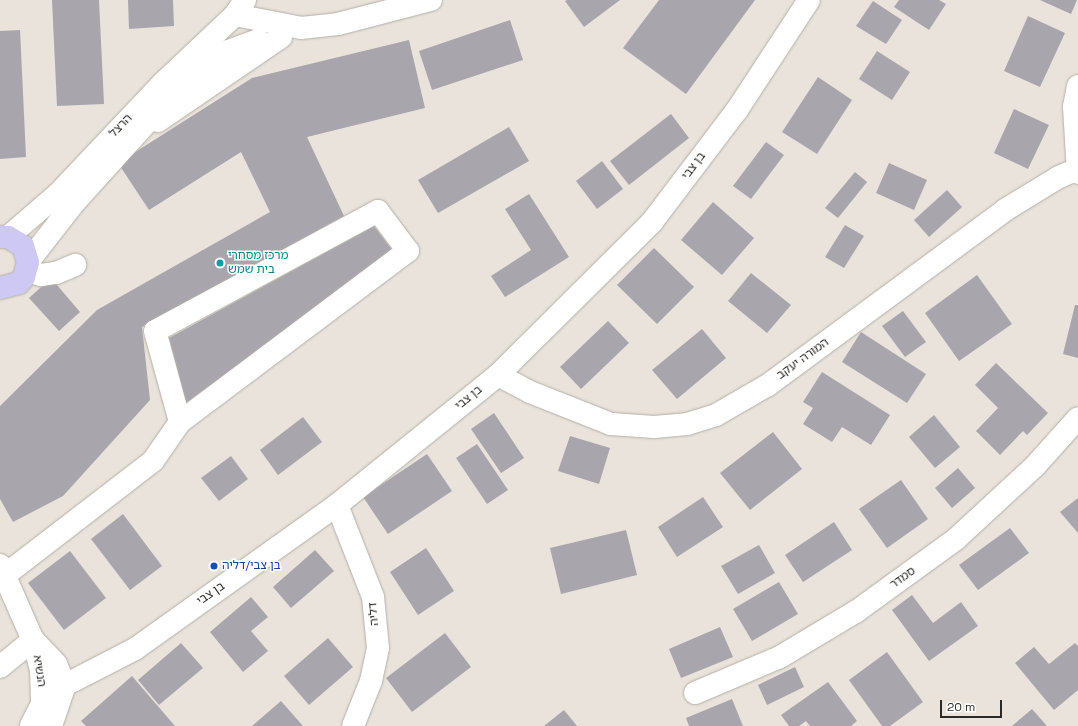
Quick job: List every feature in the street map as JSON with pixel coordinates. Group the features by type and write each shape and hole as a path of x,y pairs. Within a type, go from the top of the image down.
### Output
{"main road":[{"path":"2,291 19,283 28,267 23,246 3,236"}],"street":[{"name":"בן צבי","path":"42,704 65,685 135,648 337,505 498,375 652,222 736,110 809,0"},
{"name":"הרצל","path":"134,134 174,113 281,37 301,28 338,24 418,1"},
{"name":"הרצל","path":"3,236 58,194 164,82 240,8 301,28"},
{"path":"240,8 245,33 258,40"},
{"name":"הרצל","path":"28,267 74,203 134,134 208,64 240,46 258,40 281,37"},
{"path":"1078,86 1074,107 1078,170"},
{"name":"המורה יעקב","path":"498,375 537,395 611,424 654,427 687,424 716,415 768,385 1005,210 1059,177 1078,170"},
{"path":"0,667 33,640 2,570 153,461 180,422 408,251 378,211 155,331 180,422"},
{"path":"28,267 41,275 56,273 75,265"},
{"name":"סמדר","path":"695,693 780,657 857,611 956,539 1035,466 1078,418"},
{"name":"דליה","path":"337,505 373,597 378,648 370,681 353,726"},
{"name":"הנשיא","path":"33,640 56,664 65,685 51,726"},
{"name":"הנשיא","path":"30,726 42,704 42,670 33,640"}],"building":[{"path":"52,0 99,0 104,104 57,106"},
{"path":"128,0 173,0 174,26 129,29"},
{"path":"620,0 584,27 565,1"},
{"path":"659,0 755,0 686,94 623,48"},
{"path":"899,0 939,0 946,4 929,30 894,7"},
{"path":"1040,0 1077,0 1071,14"},
{"path":"873,1 902,20 886,44 856,26"},
{"path":"1028,16 1065,33 1040,87 1004,71"},
{"path":"510,20 523,60 432,90 419,51"},
{"path":"20,30 26,157 0,159 0,31"},
{"name":"מרכז מסחרי בית שמש","path":"409,40 425,108 307,137 344,216 142,327 150,400 63,496 13,522 0,499 0,406 97,310 270,212 241,152 149,210 118,163 252,78"},
{"path":"877,51 910,72 892,100 859,79"},
{"path":"818,77 852,100 817,154 782,132"},
{"path":"1014,109 1049,125 1028,169 994,153"},
{"path":"671,114 689,138 629,185 610,161"},
{"path":"509,127 529,161 438,213 418,180"},
{"path":"766,142 784,155 751,199 733,186"},
{"path":"602,161 623,189 597,209 576,181"},
{"path":"889,163 927,180 914,210 876,193"},
{"path":"855,172 867,182 838,218 825,208"},
{"path":"947,190 962,207 929,237 914,220"},
{"path":"529,194 569,257 505,297 491,276 531,250 505,209"},
{"path":"713,202 754,238 722,275 681,240"},
{"path":"845,225 864,236 844,268 825,257"},
{"name":"מרכז מסחרי בית שמש","path":"374,226 393,251 186,403 169,338"},
{"path":"654,248 694,287 657,324 617,285"},
{"path":"751,273 791,305 767,333 728,301"},
{"path":"977,275 1012,324 959,361 925,313"},
{"path":"51,278 80,312 59,331 29,298"},
{"path":"1075,305 1078,305 1078,358 1063,354"},
{"path":"903,311 926,342 905,357 882,326"},
{"path":"608,321 629,343 581,389 560,367"},
{"path":"702,329 726,358 677,399 652,370"},
{"path":"861,332 926,374 907,403 842,362"},
{"path":"996,363 1048,413 1027,435 1023,431 1000,455 976,431 998,408 975,385"},
{"path":"822,372 890,415 871,445 842,427 832,442 803,424 813,408 803,402"},
{"path":"494,413 524,458 501,473 471,429"},
{"path":"934,415 960,447 935,468 909,437"},
{"path":"303,417 322,442 278,475 260,450"},
{"path":"773,432 802,469 750,510 720,473"},
{"path":"570,436 610,448 599,484 558,471"},
{"path":"477,444 508,490 487,504 456,458"},
{"path":"427,454 452,491 388,534 363,497"},
{"path":"231,456 248,479 219,501 201,478"},
{"path":"958,468 975,488 952,508 935,488"},
{"path":"901,480 928,519 887,548 859,509"},
{"path":"703,497 723,527 677,557 658,527"},
{"path":"1078,498 1078,533 1060,512"},
{"path":"123,514 162,566 130,590 91,539"},
{"path":"834,522 852,550 803,582 785,555"},
{"path":"1010,528 1029,553 978,590 959,565"},
{"path":"626,530 637,575 561,594 550,548"},
{"path":"759,545 775,573 738,594 721,566"},
{"path":"426,548 454,591 418,615 390,572"},
{"path":"315,550 334,571 291,608 273,587"},
{"path":"70,551 106,598 64,630 28,583"},
{"path":"779,582 798,614 752,641 733,609"},
{"path":"912,595 933,623 961,602 978,626 929,661 892,610"},
{"path":"251,597 268,617 251,631 268,651 243,672 210,632"},
{"path":"720,627 733,657 681,678 669,649"},
{"path":"445,633 471,667 412,712 386,678"},
{"path":"328,638 353,667 309,705 284,676"},
{"path":"181,643 203,668 159,705 138,680"},
{"path":"1075,643 1078,646 1078,690 1054,710 1015,663 1034,647 1049,664"},
{"path":"887,652 923,702 890,726 882,726 849,680"},
{"path":"795,667 804,687 767,705 758,685"},
{"path":"132,676 175,726 86,726 81,721"},
{"path":"828,682 857,721 851,726 810,726 806,721 799,726 789,726 781,715"},
{"path":"732,699 743,726 689,726 686,718"},
{"path":"281,701 303,726 252,726"},
{"path":"1032,709 1047,726 1012,726"},
{"path":"564,710 577,726 544,726"}],"place":[{"name":"מרכז מסחרי בית שמש","path":"220,263"},
{"name":"בן צבי/דליה","path":"214,566"}]}
